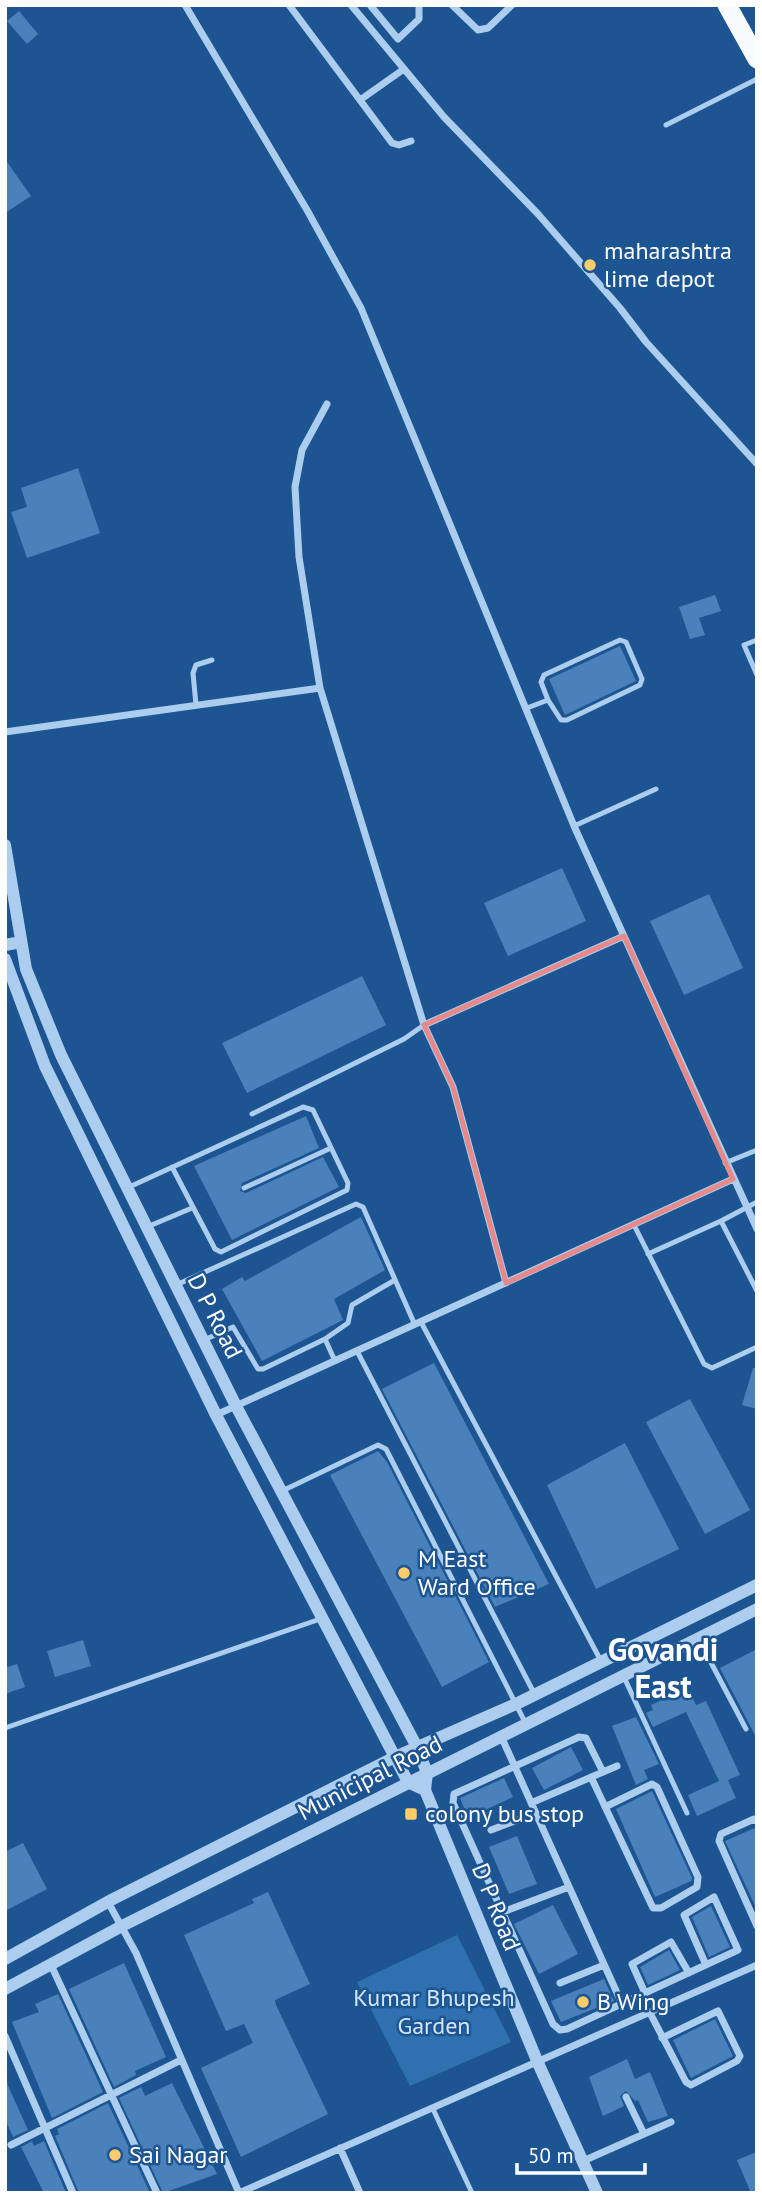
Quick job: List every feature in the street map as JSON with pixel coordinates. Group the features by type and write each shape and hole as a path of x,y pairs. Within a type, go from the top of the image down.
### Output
{"highway":[{"path":"727,5 757,59"}],"street":[{"path":"185,5 307,210 361,308 574,825 757,1229"},
{"path":"289,5 391,142 399,145 411,141"},
{"path":"351,5 444,117 538,214 646,342 757,464"},
{"path":"370,5 398,39"},
{"path":"387,49 419,19 419,5"},
{"path":"452,5 478,30 488,28 512,5"},
{"path":"360,100 404,69"},
{"path":"327,404 302,450 295,487 299,556 320,688 425,1025 453,1087 506,1283"},
{"path":"5,732 320,688"},
{"name":"D P Road","path":"5,845 26,969 68,1068 236,1406 418,1749 427,1773 425,1790 538,2063 597,2193"},
{"path":"425,1025 624,936"},
{"path":"5,945 21,942"},
{"name":"D P Road","path":"5,959 51,1077 216,1415 408,1782"},
{"path":"51,1077 68,1068"},
{"path":"216,1415 733,1179"},
{"name":"Municipal Road","path":"5,1959 108,1902 395,1757 535,1695 757,1585"},
{"name":"Municipal Road","path":"5,1989 122,1926 757,1609"},
{"path":"501,1736 622,2004"},
{"path":"603,1772 586,1738 579,1737 454,1794 453,1803 553,2024 560,2030 622,2004 645,1993 689,1973 738,1950 739,1946 714,1897 684,1915 706,1965"},
{"path":"531,1803 617,1766"},
{"path":"591,1777 605,1807 653,1908 661,1908 697,1887 698,1877 657,1787 652,1784 605,1807"},
{"path":"408,1782 425,1790"},
{"path":"491,1830 536,1814"},
{"path":"757,1821 754,1819 721,1834 719,1841 757,1926"},
{"path":"503,1912 569,1886"},
{"path":"108,1902 122,1926 239,2193 757,1965"},
{"path":"645,1993 632,1964 671,1942 689,1973"},
{"path":"51,1965 157,2193"},
{"path":"560,1983 604,1965"},
{"path":"650,2013 662,2038 686,2082 691,2085 737,2061 740,2056 722,2014 718,2011 662,2038"},
{"path":"5,2036 73,2193"},
{"path":"11,2145 181,2060"},
{"path":"626,2097 644,2134"},
{"path":"583,2161 671,2122"},
{"path":"340,2148 360,2193"}],"lane":[{"path":"666,125 757,79"},
{"path":"620,640 626,642 642,679 640,685 567,720 561,720 548,700 541,682 544,675 620,640"},
{"path":"757,640 744,645 757,675"},
{"path":"196,705 193,673 196,665 212,660"},
{"path":"527,708 548,700"},
{"path":"574,825 656,789"},
{"path":"252,1114 425,1025"},
{"path":"127,1188 172,1167 303,1107 313,1110 348,1183 347,1191 221,1252 215,1249 172,1167"},
{"path":"244,1188 331,1148"},
{"path":"726,1163 757,1150"},
{"path":"648,1254 757,1202"},
{"path":"176,1285 356,1205 363,1207 418,1323 601,1661"},
{"path":"147,1227 192,1208"},
{"path":"721,1220 757,1291"},
{"path":"634,1225 704,1364 712,1368 757,1348"},
{"path":"203,1340 233,1327 258,1368 263,1369 325,1339 348,1323 352,1305 396,1280"},
{"path":"325,1339 335,1361"},
{"path":"357,1351 535,1695"},
{"path":"281,1492 378,1445 386,1449 526,1724"},
{"path":"5,1728 323,1618"},
{"path":"698,1638 746,1729"},
{"path":"623,1675 687,1812"},
{"path":"433,2109 472,2193"}],"highlighted area":[{"path":"624,936 733,1179 506,1283 453,1087 424,1025"}],"green space":[{"name":"Kumar Bhupesh Garden","path":"457,1935 511,2042 410,2086 357,1982"}],"building":[{"path":"19,11 38,34 27,44 7,21"},
{"path":"5,159 31,196 5,213"},
{"path":"78,468 100,533 27,558 11,512 27,507 21,488"},
{"path":"715,595 721,611 699,618 705,635 690,639 679,607"},
{"path":"620,646 636,681 565,715 549,679"},
{"path":"562,868 586,921 508,956 484,903"},
{"path":"709,894 743,968 684,995 650,921"},
{"path":"362,976 386,1025 247,1093 222,1043"},
{"path":"306,1116 319,1148 242,1183 240,1191 246,1193 323,1157 339,1187 232,1240 194,1166"},
{"path":"361,1217 385,1270 334,1299 343,1320 262,1361 222,1289 242,1277 245,1281"},
{"path":"434,1363 549,1584 495,1607 382,1389"},
{"path":"753,1368 757,1368 757,1409 742,1405"},
{"path":"690,1399 750,1510 705,1534 646,1422"},
{"path":"625,1443 679,1549 596,1589 547,1485"},
{"path":"378,1451 387,1462 489,1662 442,1687 330,1475"},
{"path":"83,1640 91,1666 55,1677 47,1651"},
{"path":"757,1649 757,1739 720,1668"},
{"path":"17,1664 25,1687 5,1694 5,1668"},
{"path":"688,1688 696,1705 706,1701 740,1775 728,1780 736,1798 697,1816 688,1795 719,1781 686,1712 653,1727 646,1713 653,1710 651,1705"},
{"path":"636,1717 659,1764 644,1770 648,1779 636,1785 612,1726"},
{"path":"571,1747 583,1770 544,1790 532,1768"},
{"path":"504,1778 513,1797 468,1818 460,1798"},
{"path":"652,1791 692,1878 691,1881 655,1897 616,1809"},
{"path":"757,1827 757,1910 725,1841"},
{"path":"517,1836 537,1884 509,1894 489,1847"},
{"path":"23,1843 47,1889 5,1911 5,1852"},
{"path":"268,1892 310,1984 275,2000 276,2005 328,2114 241,2157 201,2068 253,2043 244,2024 226,2031 184,1935 254,1903 252,1899"},
{"path":"553,1905 578,1954 539,1974 514,1924"},
{"path":"711,1906 730,1947 709,1957 692,1917"},
{"path":"669,1950 680,1970 648,1985 640,1967"},
{"path":"124,1963 166,2057 135,2071 136,2075 114,2087 69,1989"},
{"name":"B Wing","path":"604,1979 614,2001 561,2022 551,2001"},
{"path":"58,1994 103,2092 52,2118 12,2022 39,2012 35,2004"},
{"path":"715,2019 733,2056 691,2078 673,2040"},
{"path":"627,2059 635,2079 650,2072 668,2116 648,2122 638,2100 635,2101 626,2091 620,2096 624,2106 603,2116 589,2077"},
{"path":"5,2079 28,2130 13,2137 5,2119"},
{"path":"172,2083 217,2174 163,2193 119,2098 141,2087 145,2096"},
{"path":"108,2103 150,2193 79,2193 55,2136 59,2134 57,2129"},
{"path":"32,2141 34,2146 44,2141 66,2193 44,2193 21,2147"},
{"path":"757,2152 757,2193 751,2193 737,2160"}],"place":[{"name":"maharashtra lime depot","path":"590,265"},
{"name":"M East Ward Office","path":"404,1573"},
{"name":"colony bus stop","path":"411,1814"},
{"name":"B Wing","path":"583,2002"},
{"name":"Sai Nagar","path":"115,2155"}],"district":[{"name":"Govandi East","path":"663,1668"}]}
